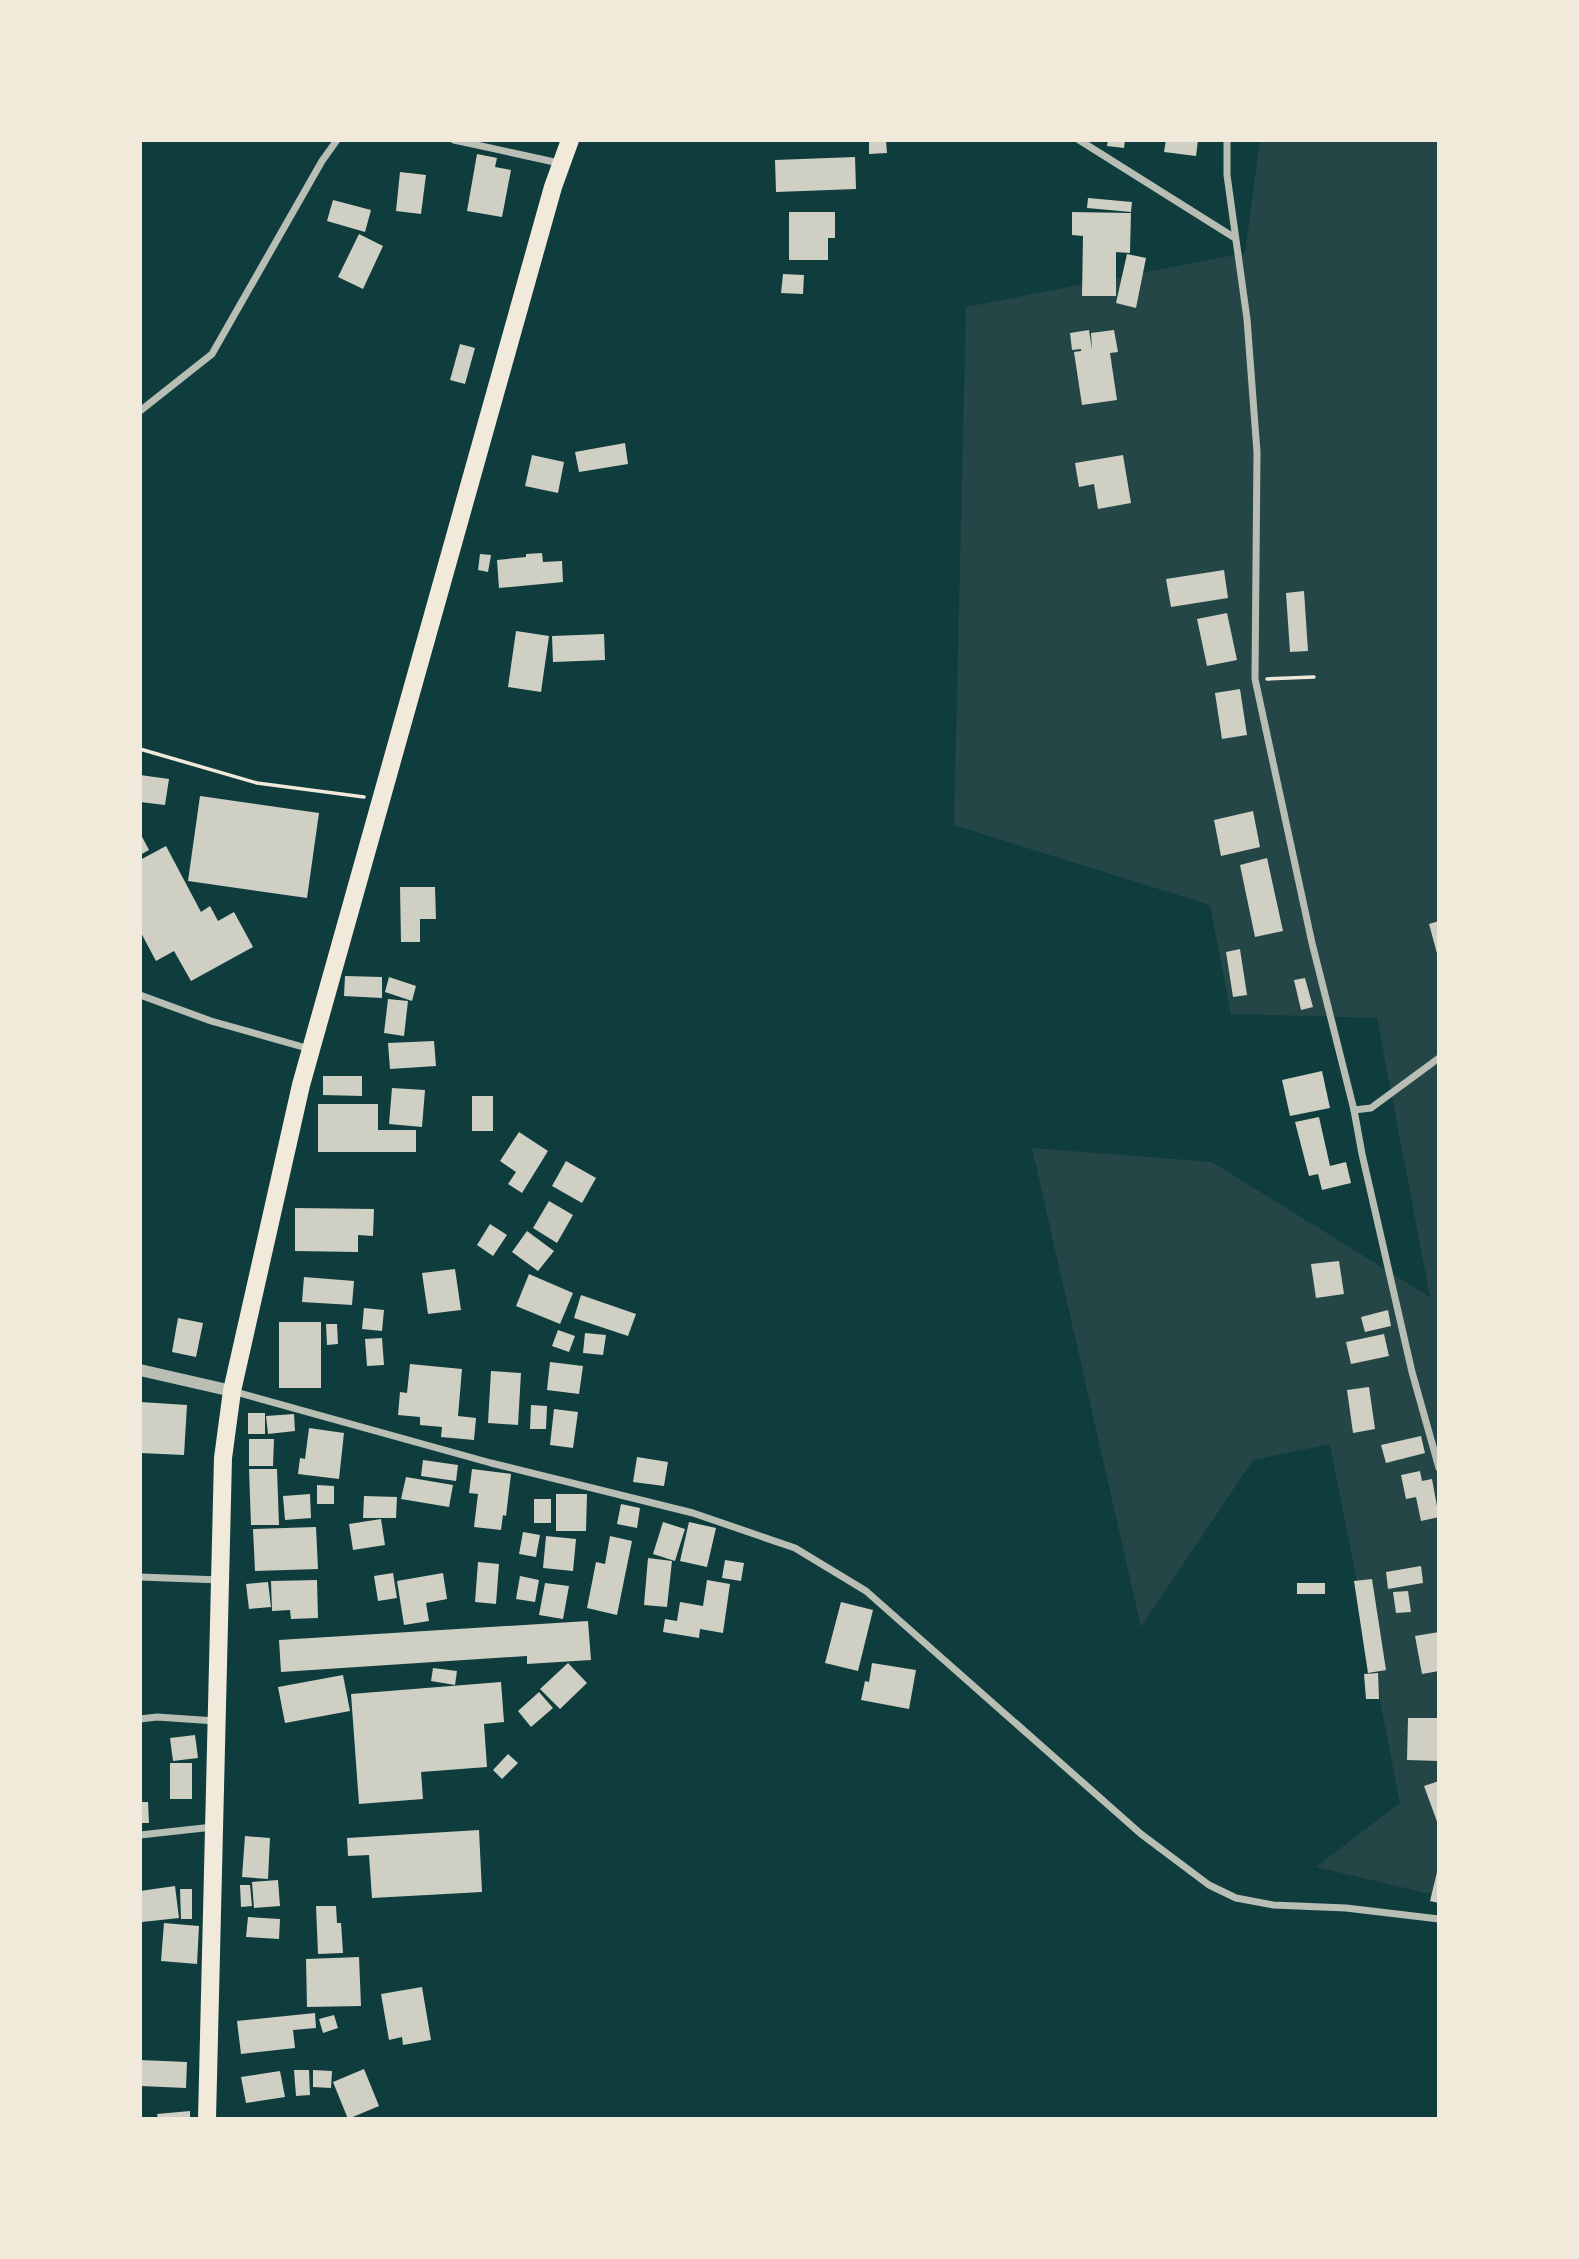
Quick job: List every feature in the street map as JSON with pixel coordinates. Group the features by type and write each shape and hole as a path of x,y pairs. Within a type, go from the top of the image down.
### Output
{"main road":[{"path":"206,2119 223,1458 232,1391 311,1049 560,163 570,140"}],"street":[{"path":"140,411 212,354 322,161 337,140"},
{"path":"454,140 560,163"},
{"path":"1079,140 1235,238"},
{"path":"1227,140 1227,175 1247,319 1257,452 1255,679 1312,943 1354,1110 1412,1372 1439,1468"},
{"path":"140,995 211,1021 311,1049"},
{"path":"1354,1110 1371,1108 1439,1058"},
{"path":"140,1370 232,1391 491,1464 693,1513 795,1548 866,1591 1141,1835 1209,1885 1236,1898 1273,1905 1346,1908 1439,1919"},
{"path":"140,1577 220,1580"},
{"path":"140,1719 157,1717 217,1721"},
{"path":"140,1835 214,1826"}],"path":[{"path":"1255,679 1314,677"},
{"path":"140,749 257,783 380,799"}],"shaded area":[{"path":"1260,140 1439,140 1439,1896 1316,1867 1400,1803 1330,1444 1253,1460 1141,1627 1032,1148 1212,1162 1430,1297 1377,1018 1231,1014 1210,905 954,825 966,307 1245,253"}],"building":[{"path":"869,140 886,140 887,153 869,154"},
{"path":"1108,140 1125,140 1124,148 1107,146"},
{"path":"1166,140 1198,140 1196,156 1164,152"},
{"path":"477,154 497,158 495,167 511,170 502,217 467,211"},
{"path":"855,157 856,189 776,192 775,160"},
{"path":"400,172 426,175 421,214 396,211"},
{"path":"1088,198 1132,202 1131,212 1087,208"},
{"path":"333,200 371,210 365,232 327,221"},
{"path":"789,212 835,212 835,238 828,238 828,260 789,260"},
{"path":"1072,212 1131,213 1130,253 1116,252 1116,296 1082,296 1083,236 1072,235"},
{"path":"359,234 383,246 363,289 338,277"},
{"path":"1127,254 1146,258 1136,308 1116,303"},
{"path":"783,274 804,275 803,294 781,293"},
{"path":"1089,330 1092,350 1091,333 1114,330 1118,352 1110,353 1117,400 1082,405 1074,352 1081,349 1072,350 1070,333"},
{"path":"460,344 475,348 465,384 450,380"},
{"path":"625,443 628,464 579,472 575,452"},
{"path":"532,455 564,462 558,493 525,486"},
{"path":"1123,455 1131,503 1098,509 1094,484 1079,487 1075,463"},
{"path":"542,553 543,562 562,561 563,582 499,588 497,560"},
{"path":"480,554 491,555 488,572 478,570"},
{"path":"1224,570 1228,598 1171,607 1166,579"},
{"path":"1304,591 1308,651 1290,652 1286,593"},
{"path":"1227,613 1237,660 1207,666 1197,619"},
{"path":"516,631 549,636 541,692 508,687"},
{"path":"604,634 605,660 553,662 552,636"},
{"path":"1240,689 1247,735 1222,739 1215,693"},
{"path":"140,775 169,779 165,805 140,802"},
{"path":"200,796 319,813 307,898 188,881"},
{"path":"1253,811 1260,847 1221,856 1214,820"},
{"path":"140,833 149,850 140,855"},
{"path":"166,846 201,912 210,906 218,921 234,912 253,947 191,981 174,951 156,961 140,931 140,860"},
{"path":"1267,858 1283,931 1255,937 1240,865"},
{"path":"400,887 435,887 436,919 420,919 420,942 401,942"},
{"path":"1439,921 1439,957 1438,957 1429,924"},
{"path":"1240,949 1247,995 1233,997 1226,952"},
{"path":"345,976 382,977 382,998 344,996"},
{"path":"389,977 416,986 412,1001 385,992"},
{"path":"1305,978 1313,1007 1301,1010 1294,980"},
{"path":"388,999 408,1001 404,1036 384,1033"},
{"path":"434,1041 436,1066 390,1069 388,1043"},
{"path":"1322,1071 1330,1108 1290,1116 1282,1080"},
{"path":"323,1076 362,1076 362,1096 323,1095"},
{"path":"392,1088 425,1090 422,1127 389,1124"},
{"path":"472,1096 493,1096 493,1131 472,1131"},
{"path":"318,1104 378,1104 378,1130 416,1130 416,1152 318,1152"},
{"path":"1319,1117 1330,1166 1346,1162 1351,1183 1322,1190 1318,1174 1309,1176 1295,1122"},
{"path":"519,1132 548,1151 522,1193 508,1184 516,1172 500,1161"},
{"path":"566,1161 596,1178 582,1203 552,1186"},
{"path":"549,1201 573,1215 557,1243 533,1228"},
{"path":"295,1208 374,1209 373,1236 358,1235 358,1252 295,1251"},
{"path":"490,1224 507,1235 493,1256 477,1245"},
{"path":"527,1231 554,1251 538,1271 512,1252"},
{"path":"1339,1261 1344,1294 1316,1298 1311,1264"},
{"path":"455,1269 461,1310 428,1314 422,1273"},
{"path":"529,1274 573,1293 560,1324 516,1306"},
{"path":"304,1277 354,1281 352,1305 302,1302"},
{"path":"581,1295 636,1314 628,1336 574,1318"},
{"path":"364,1308 384,1310 382,1331 362,1329"},
{"path":"1388,1310 1391,1326 1365,1332 1361,1317"},
{"path":"178,1318 203,1323 196,1357 172,1352"},
{"path":"279,1322 321,1322 321,1388 279,1388"},
{"path":"326,1324 337,1324 338,1344 327,1345"},
{"path":"558,1330 575,1336 569,1352 552,1346"},
{"path":"585,1333 606,1335 603,1355 583,1353"},
{"path":"1384,1334 1389,1356 1351,1364 1346,1342"},
{"path":"382,1338 384,1365 367,1366 365,1339"},
{"path":"550,1362 583,1366 579,1394 547,1390"},
{"path":"410,1364 462,1369 458,1416 476,1418 474,1440 441,1437 442,1427 420,1425 420,1417 398,1415 400,1392 407,1393"},
{"path":"491,1371 521,1373 518,1425 488,1423"},
{"path":"1369,1387 1375,1429 1353,1433 1347,1390"},
{"path":"140,1402 187,1405 184,1455 140,1453"},
{"path":"531,1405 547,1406 546,1429 530,1429"},
{"path":"554,1409 578,1412 573,1448 550,1445"},
{"path":"248,1413 265,1413 265,1434 248,1434"},
{"path":"294,1414 295,1431 268,1434 266,1416"},
{"path":"309,1428 344,1433 339,1479 298,1474 300,1458 305,1459"},
{"path":"1421,1436 1425,1453 1386,1463 1381,1445"},
{"path":"249,1439 274,1439 273,1466 249,1466"},
{"path":"637,1457 668,1462 664,1486 633,1482"},
{"path":"423,1460 458,1465 456,1481 421,1476"},
{"path":"249,1469 277,1469 279,1525 251,1525"},
{"path":"472,1469 511,1474 506,1516 503,1515 501,1530 474,1527 478,1494 469,1493"},
{"path":"1420,1471 1422,1481 1432,1479 1439,1517 1421,1521 1416,1497 1406,1499 1401,1475"},
{"path":"406,1477 453,1485 449,1507 401,1499"},
{"path":"317,1485 334,1486 334,1504 317,1504"},
{"path":"310,1494 311,1518 285,1520 283,1496"},
{"path":"556,1494 587,1494 586,1531 556,1531"},
{"path":"364,1496 397,1497 396,1518 363,1518"},
{"path":"534,1499 551,1499 551,1523 534,1523"},
{"path":"621,1504 640,1508 637,1528 617,1524"},
{"path":"381,1519 385,1545 353,1550 349,1524"},
{"path":"663,1522 685,1529 675,1561 653,1554"},
{"path":"689,1522 716,1528 707,1567 680,1561"},
{"path":"316,1527 318,1569 255,1571 253,1529"},
{"path":"523,1532 540,1535 536,1557 519,1554"},
{"path":"546,1536 576,1539 573,1571 543,1568"},
{"path":"610,1536 632,1541 617,1615 587,1608 596,1562 605,1564"},
{"path":"648,1558 672,1561 667,1607 644,1605"},
{"path":"725,1560 744,1563 741,1581 722,1578"},
{"path":"478,1562 499,1564 496,1604 475,1602"},
{"path":"1421,1566 1423,1583 1388,1589 1386,1572"},
{"path":"393,1573 397,1598 378,1601 374,1576"},
{"path":"443,1573 447,1599 426,1603 429,1621 404,1625 397,1581"},
{"path":"520,1576 539,1580 535,1602 516,1599"},
{"path":"1372,1579 1386,1670 1368,1673 1354,1581"},
{"path":"317,1580 318,1618 291,1619 290,1610 272,1611 271,1581"},
{"path":"707,1580 730,1584 723,1633 700,1629 699,1638 663,1632 665,1619 677,1621 680,1602 703,1606"},
{"path":"268,1582 271,1607 249,1609 246,1584"},
{"path":"545,1583 569,1586 563,1619 539,1615"},
{"path":"1297,1583 1325,1583 1325,1594 1297,1594"},
{"path":"1408,1591 1411,1612 1396,1613 1393,1592"},
{"path":"841,1602 873,1610 858,1671 825,1663"},
{"path":"588,1621 591,1660 527,1664 527,1656 281,1672 279,1640"},
{"path":"1439,1632 1439,1671 1422,1674 1415,1636"},
{"path":"568,1663 587,1683 560,1709 540,1689"},
{"path":"872,1663 916,1670 909,1709 861,1700 865,1681 869,1682"},
{"path":"433,1668 457,1671 455,1685 431,1681"},
{"path":"1378,1673 1379,1699 1366,1699 1364,1674"},
{"path":"343,1675 350,1711 285,1723 278,1687"},
{"path":"501,1682 504,1722 484,1724 487,1767 421,1772 423,1799 359,1804 351,1694"},
{"path":"539,1692 553,1708 531,1727 518,1711"},
{"path":"1408,1718 1439,1718 1439,1761 1407,1760"},
{"path":"195,1735 198,1758 173,1761 170,1738"},
{"path":"508,1754 518,1763 502,1779 493,1770"},
{"path":"170,1763 192,1763 192,1799 170,1799"},
{"path":"1439,1781 1439,1827 1424,1786"},
{"path":"140,1802 148,1802 149,1823 140,1823"},
{"path":"479,1830 482,1892 372,1898 369,1855 348,1856 347,1838"},
{"path":"245,1836 270,1838 268,1879 242,1877"},
{"path":"1439,1868 1439,1903 1430,1901"},
{"path":"278,1880 280,1906 254,1908 252,1882"},
{"path":"240,1885 250,1885 252,1906 241,1907"},
{"path":"175,1886 179,1918 142,1922 140,1891"},
{"path":"180,1889 192,1889 192,1919 181,1919"},
{"path":"316,1906 336,1906 337,1923 341,1923 343,1953 318,1954"},
{"path":"248,1917 280,1919 279,1939 246,1937"},
{"path":"164,1923 199,1926 197,1964 161,1961"},
{"path":"359,1957 361,2006 307,2007 306,1959"},
{"path":"422,1987 431,2040 403,2045 402,2037 389,2040 381,1994"},
{"path":"315,2013 316,2028 293,2030 295,2048 241,2054 237,2021"},
{"path":"334,2015 338,2028 323,2033 319,2019"},
{"path":"140,2060 187,2062 186,2088 140,2086"},
{"path":"364,2069 379,2106 348,2119 333,2082"},
{"path":"294,2070 309,2070 310,2095 296,2096"},
{"path":"313,2070 332,2071 331,2088 313,2087"},
{"path":"280,2071 285,2097 246,2103 241,2077"},
{"path":"190,2111 190,2119 158,2119 157,2114"}]}
